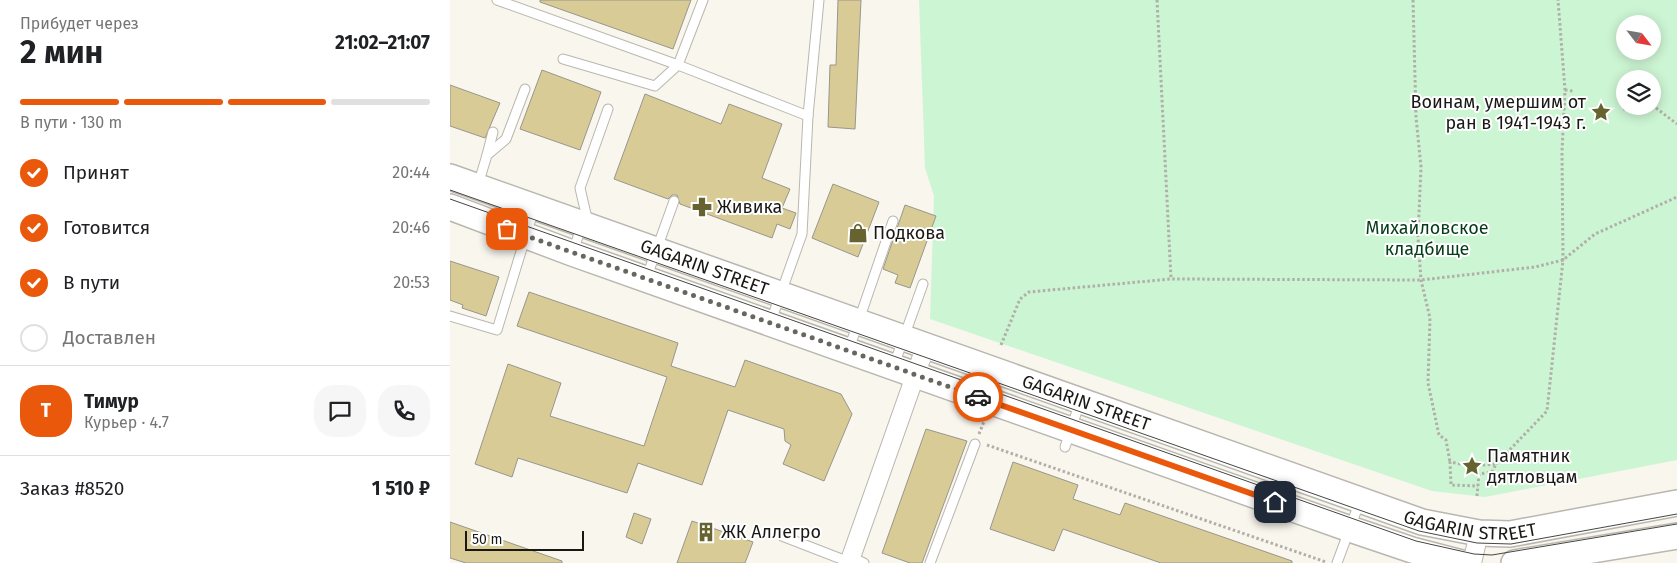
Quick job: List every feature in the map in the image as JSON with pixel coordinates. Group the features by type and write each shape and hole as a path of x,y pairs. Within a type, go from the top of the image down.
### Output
{"main road":[{"name":"GAGARIN STREET","path":"450,176 1422,522 1479,533 1510,534 1677,503"},
{"name":"GAGARIN STREET","path":"450,207 572,253 904,371 1068,439 1412,550 1462,563"},
{"name":"GAGARIN STREET","path":"1514,563 1677,536"}],"street":[{"path":"853,562 904,371 915,341"},
{"path":"1472,563 1479,533"}],"lane":[{"path":"496,0 678,65 808,116"},
{"path":"563,59 655,86 678,65 703,0"},
{"path":"770,324 802,234 808,116 819,0"},
{"path":"487,155 506,139 525,89"},
{"path":"572,253 586,214 580,188 608,109"},
{"path":"478,186 493,132"},
{"path":"646,279 674,202"},
{"path":"450,316 496,330 535,207"},
{"path":"848,351 893,221"},
{"path":"915,341 923,284"},
{"path":"1068,439 1081,400"},
{"path":"930,563 976,443"},
{"path":"1337,563 1361,499"},
{"path":"782,536 853,562"}],"path":[{"path":"1157,0 1171,279"},
{"path":"1413,0 1416,118 1421,167 1418,237 1421,280 1430,318 1428,383 1439,435 1446,440 1451,484 1478,486"},
{"path":"1477,496 1479,474 1492,472 1496,464 1547,411 1563,260 1562,151 1565,90 1558,0"},
{"path":"1565,90 1573,91"},
{"path":"1661,112 1677,124"},
{"path":"1001,345 1020,299 1029,292 1171,279 1421,280 1535,267 1563,260 1595,234 1677,197"},
{"path":"976,443 985,418"},
{"path":"986,444 1330,563"},
{"path":"1450,462 1472,466 1496,464"}],"green space":[{"name":"Михайловское кладбище","path":"919,0 1677,0 1677,460 1485,497 1432,491 930,319 934,196 925,168"}],"building":[{"path":"540,0 691,0 673,49 540,2"},
{"path":"838,0 861,0 855,129 828,127 830,65 836,65"},
{"path":"542,70 601,92 580,150 520,129"},
{"path":"450,85 500,103 485,138 450,126"},
{"path":"645,94 721,124 729,104 782,124 762,178 790,189 782,208 796,213 790,229 777,224 772,238 680,204 677,195 672,195 668,199 614,179"},
{"path":"833,184 879,202 858,257 812,238"},
{"path":"905,205 936,216 910,288 895,283 898,275 883,269"},
{"path":"450,261 499,277 486,316 462,308 463,305 450,300"},
{"path":"529,292 678,343 671,366 735,387 745,360 841,394 852,414 824,481 783,464 791,445 785,441 784,429 728,410 702,485 638,463 627,493 518,458 512,477 475,464 508,364 561,383 550,416 644,446 667,377 517,326"},
{"path":"926,429 967,441 922,563 910,563 882,553"},
{"path":"1013,462 1078,485 1073,499 1120,515 1125,503 1292,561 1292,563 1161,563 1063,529 1054,551 990,529"},
{"path":"634,513 651,519 642,544 626,537"},
{"name":"ЖК Аллегро","path":"692,521 753,542 745,563 677,563"},
{"path":"450,522 562,561 562,563 466,563 450,558"}],"tram line":[{"path":"450,190 1419,531 1477,543 1511,544 1677,514"},
{"path":"450,199 1416,541 1474,554 1492,555 1677,524"}],"way so far":[{"path":"507,229 978,397"}],"place":[{"name":"Воинам, умершим от ран в 1941-1943 г.","path":"1601,112"},
{"name":"Живика","path":"702,207"},
{"name":"Подкова","path":"858,233"},
{"name":"Памятник дятловцам","path":"1472,466"},
{"name":"ЖК Аллегро","path":"706,532"}],"route":[{"path":"978,397 1275,502"}]}
